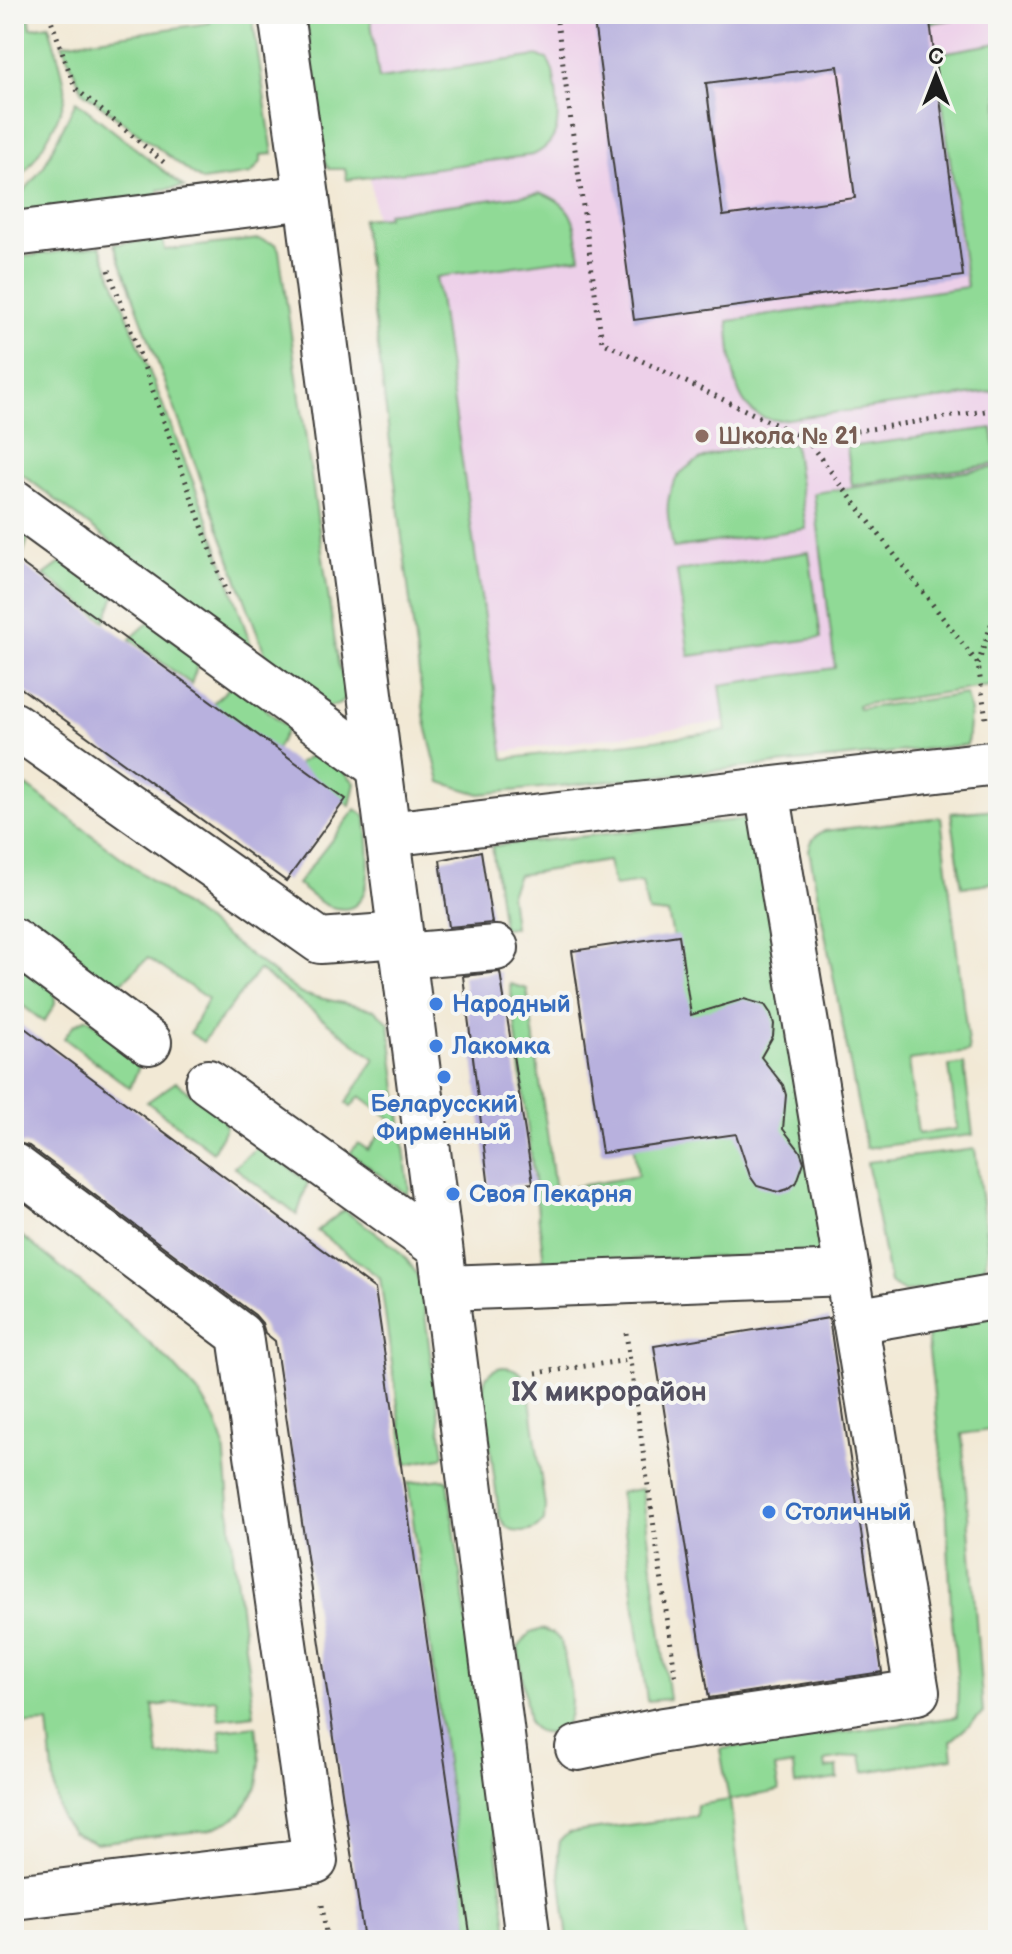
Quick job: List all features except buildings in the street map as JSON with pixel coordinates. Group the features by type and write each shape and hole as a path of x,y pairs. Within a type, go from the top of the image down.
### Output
{"lane":[{"path":"281,14 307,197 528,1940"},
{"path":"14,234 307,197"},
{"path":"14,502 379,767"},
{"path":"14,725 320,941 496,948"},
{"path":"388,834 995,763"},
{"path":"578,1748 682,1728 917,1692 767,790"},
{"path":"14,941 149,1042"},
{"path":"208,1082 442,1268 847,1273"},
{"path":"14,1166 240,1335 315,1861 14,1897"},
{"path":"855,1321 998,1296"}],"path":[{"path":"49,14 75,88 173,170"},
{"path":"556,14 602,342 806,439 978,664 995,763"},
{"path":"92,224 231,606"},
{"path":"806,439 998,409"},
{"path":"978,664 998,604"},
{"path":"626,1333 682,1728"},
{"path":"536,1373 629,1360"}],"shaded area":[{"name":"Школа № 21","path":"348,14 998,14 998,685 449,759"}],"green space":[{"path":"14,14 29,14 31,28 49,25 60,63 65,97 55,124 39,152 14,185"},
{"path":"210,14 252,14 273,154 261,155 261,162 251,174 202,181 83,92 62,44 210,23"},
{"path":"305,14 370,14 379,79 537,56 547,59 553,73 557,100 558,119 554,136 533,155 347,180 345,169 329,169 325,163"},
{"path":"929,14 983,14 931,23"},
{"path":"998,43 998,391 780,420 763,417 751,410 736,384 728,321 967,287 936,54"},
{"path":"76,101 184,187 158,190 159,200 14,220 14,204 44,166"},
{"path":"542,193 568,210 575,226 580,257 436,277 504,759 726,731 720,685 835,668 814,493 998,467 998,685 858,705 859,709 966,694 970,712 967,745 480,794 440,782 425,721 362,219"},
{"path":"163,239 165,250 259,239 276,244 279,250 338,663 348,692 337,705 325,706 268,662 114,244"},
{"path":"100,246 209,522 253,651 14,468 14,258"},
{"path":"992,428 997,464 852,485 847,447"},
{"path":"794,443 806,529 673,548 668,516 669,497 676,480 687,467 720,453"},
{"path":"14,513 28,538 22,558 14,552"},
{"path":"809,552 821,638 689,656 677,571"},
{"path":"69,557 117,591 105,621 44,575"},
{"path":"150,621 199,661 191,684 130,639"},
{"path":"237,684 288,728 275,751 212,704"},
{"path":"323,749 355,783 350,806 299,767 299,763"},
{"path":"27,786 301,994 375,1010 389,1023 409,1189 406,1194 350,1153 358,1143 368,1150 391,1119 360,1096 351,1107 346,1103 375,1059 259,970 203,1042 190,1033 208,999 148,958 122,982 108,985 14,917 14,794 18,797"},
{"path":"356,809 366,817 369,862 364,893 357,904 345,909 328,906 297,884"},
{"path":"998,809 998,882 962,887 951,813"},
{"path":"941,817 969,1052 909,1060 918,1134 957,1129 949,1066 964,1064 973,1135 866,1148 809,850 814,838 824,831"},
{"path":"756,818 839,1254 544,1262 510,984 527,989 555,1190 638,1176 633,1143 674,940 668,914 648,912 642,882 614,886 608,861 518,875 510,894 514,927 503,928 492,846"},
{"path":"14,962 54,989 55,1004 44,1022 14,999"},
{"path":"87,1018 143,1057 130,1088 64,1038 74,1025"},
{"path":"176,1082 223,1119 226,1127 213,1152 147,1102"},
{"path":"260,1145 308,1182 297,1215 234,1167"},
{"path":"975,1149 988,1249 985,1266 977,1280 905,1292 890,1283 867,1162"},
{"path":"344,1210 399,1252 409,1262 421,1285 444,1455 441,1458 406,1464 380,1278 317,1231"},
{"path":"14,1230 96,1295 171,1363 201,1396 216,1421 224,1445 234,1561 254,1715 219,1719 216,1699 153,1706 159,1757 222,1750 220,1730 256,1726 260,1762 257,1787 241,1813 208,1830 96,1843 72,1832 61,1818 55,1792 48,1723 14,1725"},
{"path":"998,1307 998,1429 962,1434 983,1713 951,1741 953,1758 864,1772 861,1755 825,1761 826,1769 837,1767 838,1779 795,1785 793,1765 775,1768 779,1791 730,1800 747,1940 568,1940 558,1855 560,1841 568,1833 696,1816 697,1805 729,1800 720,1749 957,1717 958,1685 946,1497 927,1335 930,1325"},
{"path":"502,1367 518,1372 528,1385 545,1506 544,1521 526,1532 507,1527 499,1515 483,1389 488,1374"},
{"path":"448,1481 509,1940 470,1940 408,1483"},
{"path":"642,1489 669,1699 647,1701 620,1492"},
{"path":"542,1629 561,1641 571,1694 568,1720 562,1729 551,1733 538,1731 529,1723 518,1648 530,1633"}],"place":[{"name":"Школа № 21","path":"702,436"},
{"name":"Народный","path":"436,1004"},
{"name":"Лакомка","path":"436,1046"},
{"name":"Беларусский Фирменный","path":"444,1077"},
{"name":"Своя Пекарня","path":"453,1194"},
{"name":"Столичный","path":"769,1512"}],"district":[{"name":"IX микрорайон","path":"609,1391"}]}
